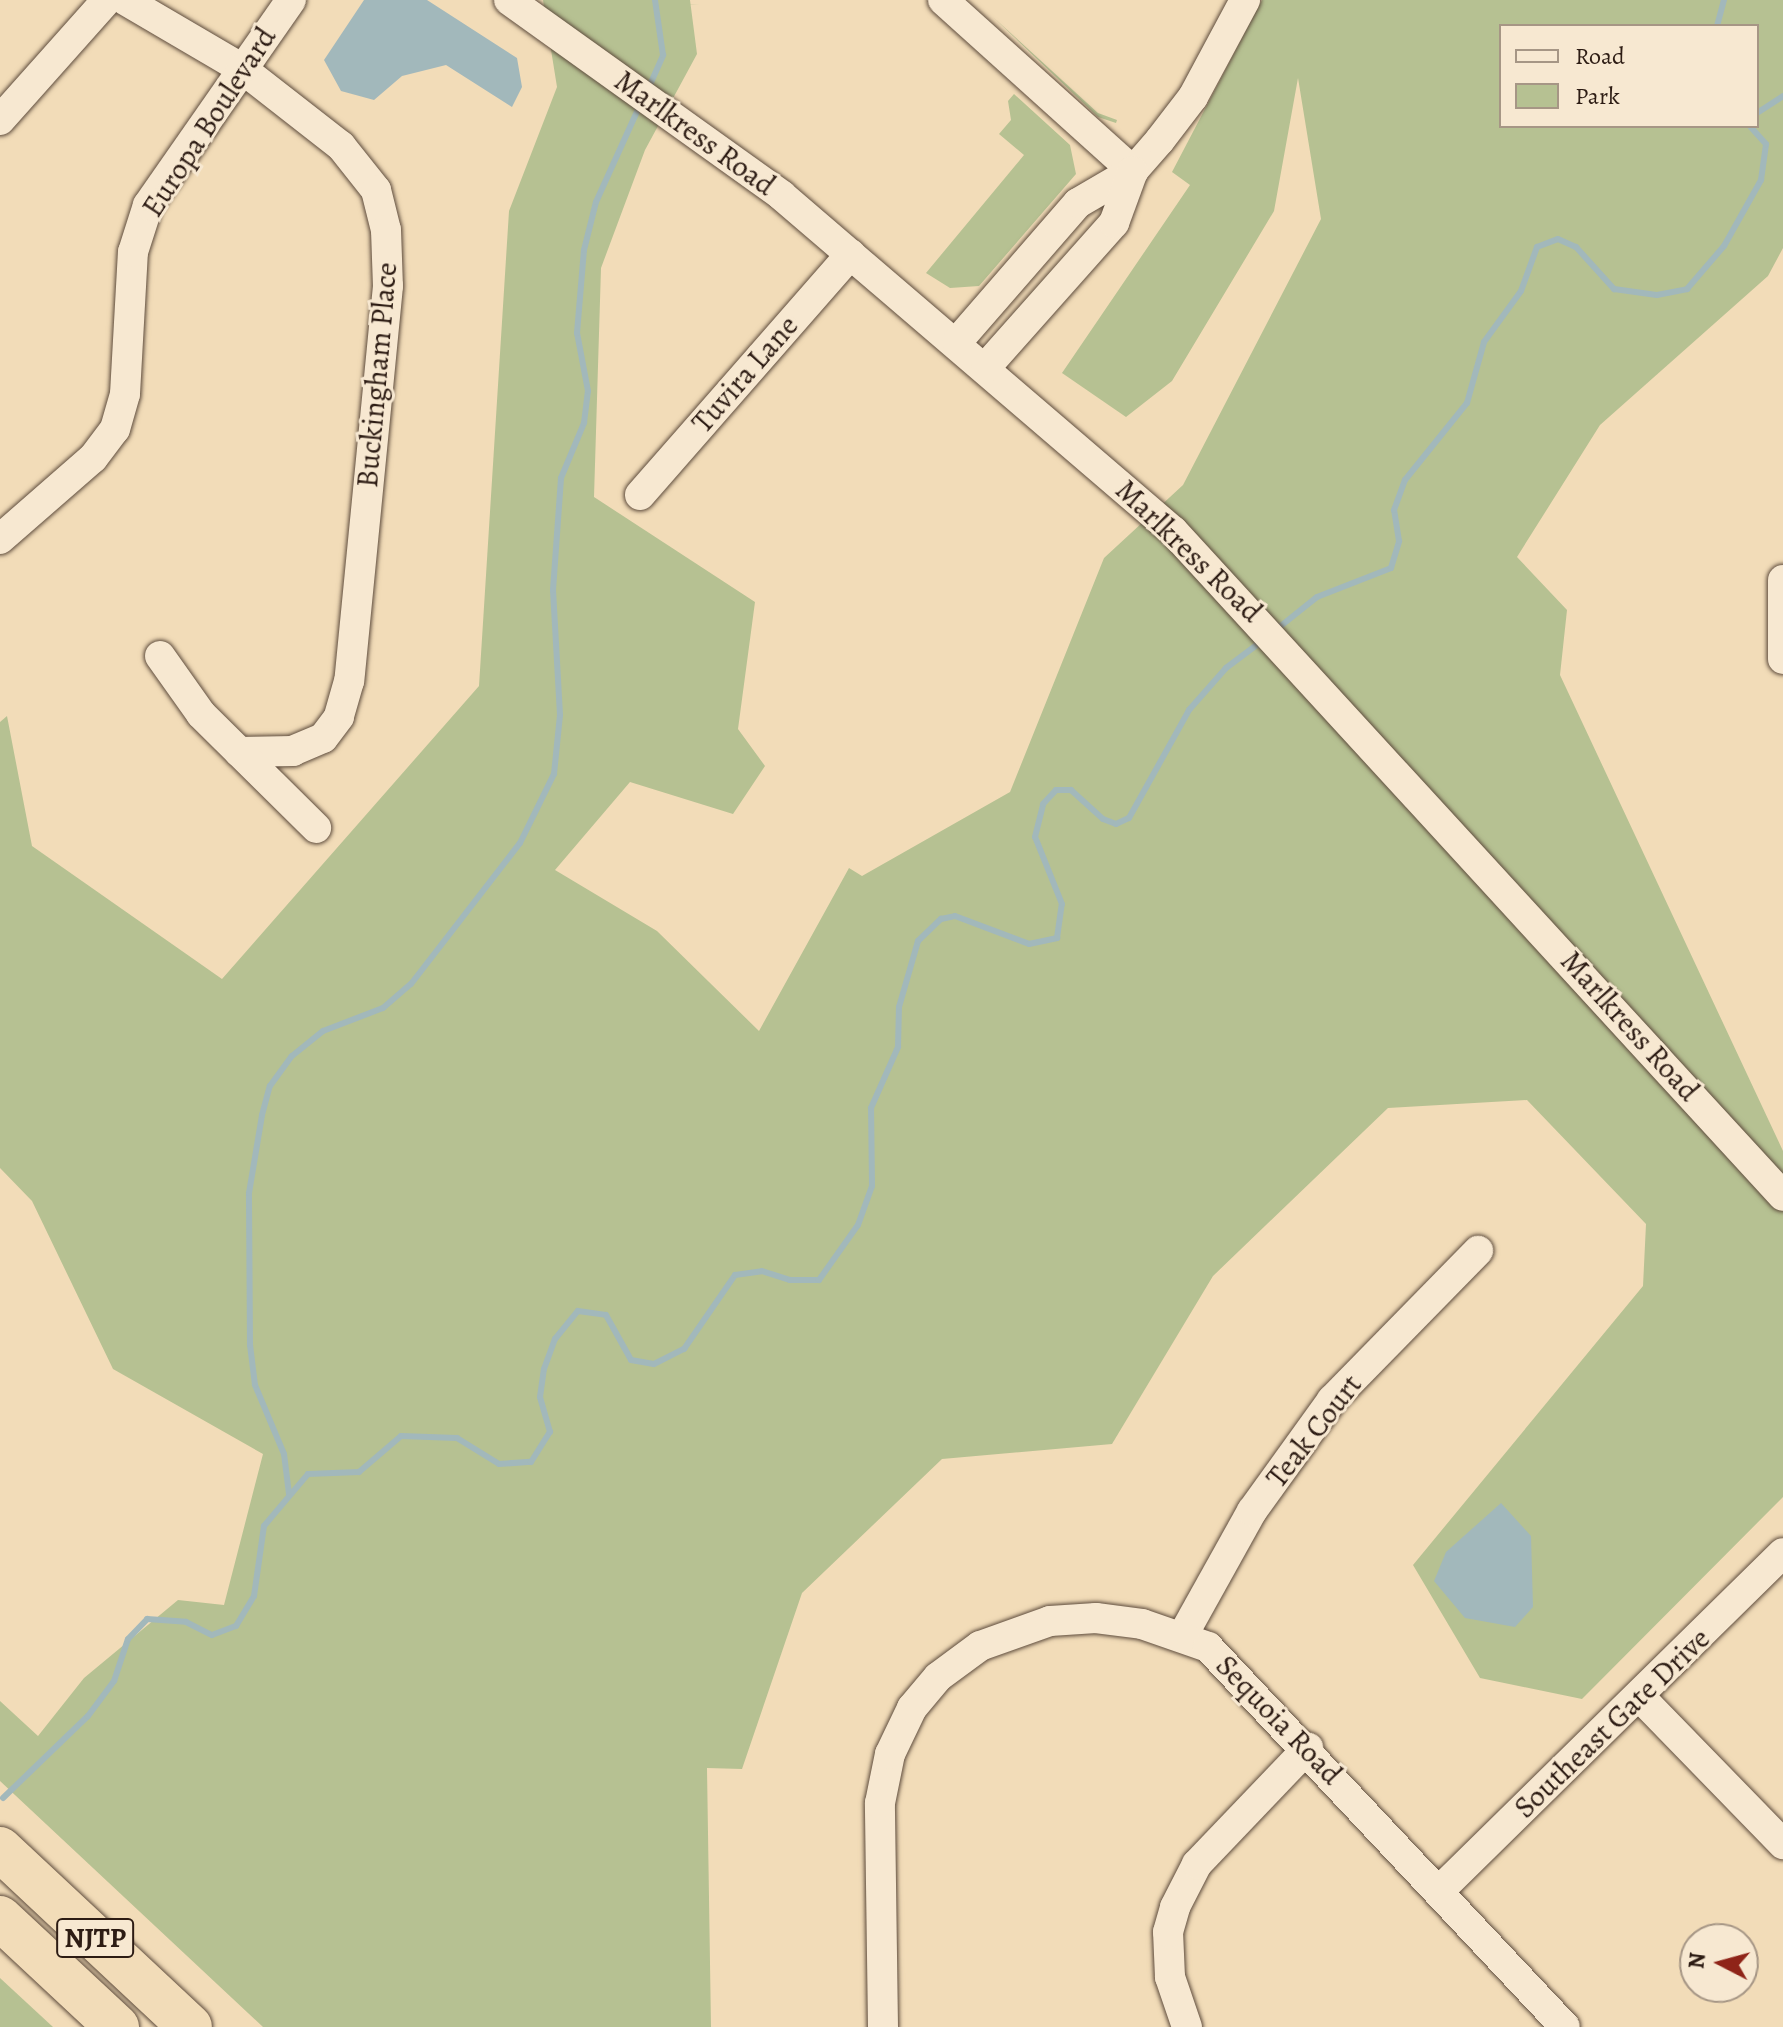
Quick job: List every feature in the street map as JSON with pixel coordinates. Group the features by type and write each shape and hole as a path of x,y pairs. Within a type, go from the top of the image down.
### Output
{"highway":[{"name":"NJTP","path":"0,1849 190,2027"},
{"name":"NJTP","path":"0,1918 117,2027"}],"street":[{"path":"0,120 107,0"},
{"name":"Buckingham Place","path":"125,0 241,68 360,165 376,190 386,230 388,286 349,681 339,717 323,738 293,751 239,752"},
{"name":"Europa Boulevard","path":"0,539 43,505 93,458 115,429 125,394 133,252 148,205 291,0"},
{"name":"Marlkress Road","path":"509,0 627,85 682,120 851,254 957,342 1173,531 1271,631 1783,1196"},
{"path":"943,0 1133,171"},
{"path":"986,367 1114,223 1133,171 1193,97 1245,0"},
{"path":"957,342 1087,194 1133,171"},
{"name":"Tuvira Lane","path":"640,495 851,254"},
{"path":"1783,580 1783,659"},
{"path":"160,656 201,714 316,828"},
{"name":"Teak Court","path":"1183,1635 1252,1511 1332,1400 1478,1251"},
{"name":"Southeast Gate Drive","path":"1439,1891 1641,1698 1783,1553"},
{"name":"Sequoia Road","path":"883,2027 880,1803 890,1754 912,1708 938,1677 1013,1630 1096,1618 1183,1635 1208,1647 1245,1680 1565,2027"},
{"path":"1641,1698 1783,1844"},
{"path":"1187,2027 1170,1977 1168,1932 1175,1907 1197,1864 1308,1748"}],"green space":[{"path":"543,0 690,0 697,54 645,150 601,268 594,497 755,602 738,729 765,766 733,814 630,782 555,870 657,931 759,1031 849,868 862,876 1010,792 1104,558 1183,485 1321,219 1298,78 1274,211 1172,381 1126,417 1062,373 1190,185 1172,172 1262,0 1783,0 1783,248 1768,276 1600,425 1517,557 1567,610 1560,675 1783,1151 1783,1497 1582,1699 1480,1678 1413,1565 1643,1286 1646,1224 1527,1100 1388,1108 1213,1276 1112,1444 942,1459 802,1593 742,1769 707,1768 711,2027 263,2027 0,1781 0,1701 38,1736 84,1678 178,1600 224,1605 263,1454 113,1369 32,1201 0,1168 0,722 7,716 32,846 222,979 479,686 509,211 557,87"},
{"path":"993,17 1098,113 1117,120 1116,123 1098,117"},
{"path":"1014,94 1070,145 1076,174 979,286 950,288 926,273 1024,155 999,134 1011,120 1008,101"},
{"path":"0,1978 53,2027 0,2027"}],"water":[{"path":"364,0 427,0 517,58 522,87 512,107 446,65 402,76 374,100 341,91 324,60"},
{"path":"1501,1503 1531,1536 1533,1607 1515,1627 1465,1618 1434,1581 1446,1552"}],"waterway":[{"path":"649,87 663,55 655,0"},
{"path":"1718,24 1724,0"},
{"path":"1759,112 1783,96"},
{"path":"289,1494 284,1454 255,1385 250,1345 249,1193 262,1115 270,1086 292,1056 323,1031 383,1008 411,984 520,843 554,774 560,715 553,590 561,478 584,423 588,391 577,333 584,250 596,202 640,105"},
{"path":"1277,629 1317,597 1391,568 1399,541 1394,510 1405,480 1467,403 1484,342 1521,291 1537,247 1558,239 1576,247 1614,289 1657,295 1687,289 1724,246 1761,180 1766,144 1752,128"},
{"path":"3,1798 88,1716 114,1681 128,1639 147,1619 186,1622 212,1635 236,1626 254,1596 264,1526 308,1474 359,1472 401,1436 457,1438 499,1464 531,1462 550,1432 540,1397 544,1369 555,1339 578,1311 606,1315 631,1360 654,1364 684,1349 735,1275 762,1271 790,1280 819,1280 858,1225 872,1186 871,1108 898,1047 899,1007 918,941 941,919 955,916 1029,944 1057,938 1062,904 1035,837 1043,804 1056,790 1071,790 1103,819 1116,824 1129,818 1189,710 1226,668 1262,641"}]}
